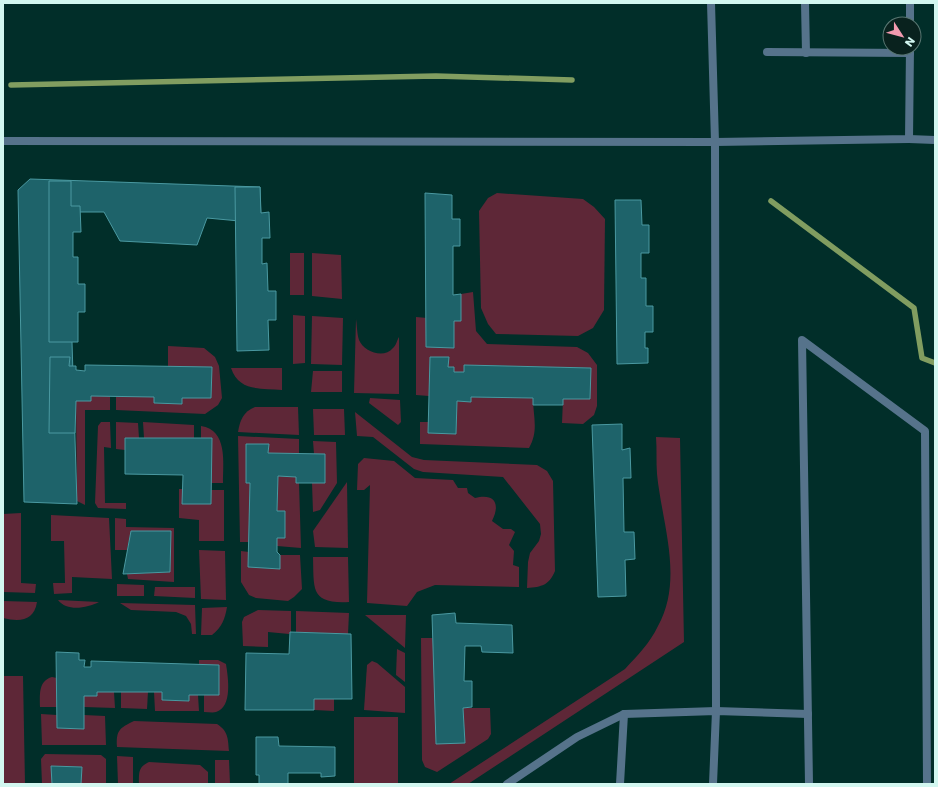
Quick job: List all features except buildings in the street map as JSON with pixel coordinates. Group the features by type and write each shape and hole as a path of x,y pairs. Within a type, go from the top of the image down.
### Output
{"street":[{"path":"711,3 714,142 716,711 713,784"},
{"path":"805,3 806,52"},
{"path":"910,3 910,16"},
{"path":"767,52 882,51"},
{"path":"910,56 910,139"},
{"path":"3,141 714,142 910,139 935,140"},
{"path":"809,784 802,340 925,431 927,784"},
{"path":"506,784 578,736 624,714 716,711 808,714"},
{"path":"620,784 624,714"}],"shaded area":[{"path":"497,193 583,199 594,207 605,219 604,310 593,328 578,336 496,334 488,324 481,308 479,211 488,198"},
{"path":"290,253 304,253 304,295 290,295"},
{"path":"312,253 341,255 342,299 312,296"},
{"path":"473,292 476,331 487,344 577,347 588,353 597,365 597,406 594,415 583,424 562,423 563,399 590,399 590,368 464,365 464,372 454,372 454,367 448,367 448,357 430,357 429,396 416,395 416,317 461,321 461,294"},
{"path":"293,315 305,316 305,363 293,364"},
{"path":"312,316 343,318 342,365 311,364"},
{"path":"356,319 359,340 365,348 374,353 385,353 389,351 395,346 399,337 399,394 354,393"},
{"path":"168,346 204,348 215,357 219,366 222,398 218,405 205,414 116,410 116,396 154,397 155,403 181,404 182,398 211,398 212,368 168,367"},
{"path":"231,368 282,368 282,390 245,385 239,381"},
{"path":"313,371 342,371 342,392 311,392"},
{"path":"91,396 110,396 110,410 85,410 85,505 77,501 76,401 91,401"},
{"path":"471,397 533,398 535,429 529,448 420,444 420,422 429,422 428,433 456,434 457,401 471,402"},
{"path":"370,398 400,400 401,422 398,425 369,403"},
{"path":"255,407 298,407 299,435 238,432 245,414"},
{"path":"313,409 344,409 345,435 314,435"},
{"path":"355,412 412,457 424,460 537,465 547,471 553,481 555,571 553,576 541,586 527,588 528,562 530,553 539,541 541,534 540,524 503,477 423,472 414,469 373,437 357,436"},
{"path":"101,422 110,422 111,448 104,447 105,503 126,503 126,509 98,508 95,503 98,426"},
{"path":"116,422 138,423 139,438 125,438 125,450 116,449"},
{"path":"143,422 194,425 194,438 144,438"},
{"path":"201,426 210,429 216,434 220,441 223,457 223,483 211,483 201,438"},
{"path":"238,436 299,439 299,454 268,453 269,444 246,444 246,482 250,483 249,542 240,542"},
{"path":"656,437 680,438 684,642 468,784 449,784 625,669 643,649 655,632 666,608 670,589 669,551 657,474"},
{"path":"313,441 336,442 337,483 320,510 313,512 312,483 325,483 314,454"},
{"path":"364,458 394,461 415,478 453,480 458,488 467,488 468,493 475,498 491,498 496,504 495,515 492,521 503,529 511,529 515,532 509,545 514,551 513,565 519,567 519,587 435,585 417,592 407,606 367,603 370,485 364,490 357,490 358,464"},
{"path":"278,476 296,477 296,483 299,483 301,548 277,546 277,538 285,538 285,511 277,511"},
{"path":"347,482 348,548 315,547 313,531"},
{"path":"179,489 183,489 183,504 210,504 211,490 224,490 224,541 199,541 199,520 179,518"},
{"path":"21,513 21,583 36,584 35,593 3,592 3,514"},
{"path":"51,515 109,518 112,579 72,577 72,593 54,594 53,583 65,583 64,541 51,541"},
{"path":"115,518 126,519 126,527 174,528 174,582 128,579 127,574 170,572 171,531 131,531 127,550 115,550"},
{"path":"199,550 225,551 226,600 201,599"},
{"path":"241,551 249,552 249,567 279,569 280,555 300,555 302,589 288,601 256,598 249,595 241,582"},
{"path":"313,557 348,557 349,602 327,600 321,597 317,592 314,578"},
{"path":"117,584 144,585 144,596 117,596"},
{"path":"155,587 195,587 195,598 154,596"},
{"path":"58,600 99,602 89,606 77,608 62,604"},
{"path":"3,601 37,602 33,613 25,619 15,620 3,618"},
{"path":"120,603 195,605 196,634 192,634 191,624 186,616 176,612 131,610"},
{"path":"227,607 221,626 212,635 201,635 202,608"},
{"path":"258,610 291,611 291,632 289,634 268,632 268,647 243,646 242,622 244,617"},
{"path":"296,611 349,613 348,634 296,632"},
{"path":"365,615 406,615 405,648"},
{"path":"421,638 433,638 436,743 465,743 463,708 490,708 491,734 488,739 437,772 425,767 422,760"},
{"path":"397,649 405,653 405,682 396,675"},
{"path":"199,660 218,660 226,664 228,684 227,698 225,704 216,712 204,712 204,695 219,695 219,665 199,665"},
{"path":"372,661 377,663 405,687 405,713 364,710 367,665"},
{"path":"3,676 23,676 25,784 3,784"},
{"path":"52,677 57,678 57,707 40,707 40,693 42,685 47,679"},
{"path":"97,692 114,692 115,708 84,707 84,696 96,696"},
{"path":"121,692 148,692 147,709 121,708"},
{"path":"154,692 162,692 163,700 189,701 189,695 198,695 199,711 155,711"},
{"path":"314,699 334,699 334,711 314,710"},
{"path":"41,714 57,715 57,728 84,729 84,715 105,716 106,745 42,745"},
{"path":"354,717 398,717 398,784 354,784"},
{"path":"134,721 217,724 227,735 229,751 117,747 118,734 122,728"},
{"path":"45,754 101,755 106,759 106,784 81,784 81,767 52,766 52,784 42,784 41,759"},
{"path":"117,756 133,757 133,784 118,784"},
{"path":"215,760 229,760 230,784 215,784"},
{"path":"149,762 200,765 208,772 208,784 139,784 139,774 141,768"}],"waterway":[{"path":"11,85 436,76 572,80"},
{"path":"771,201 914,308 922,358 935,363"}]}
